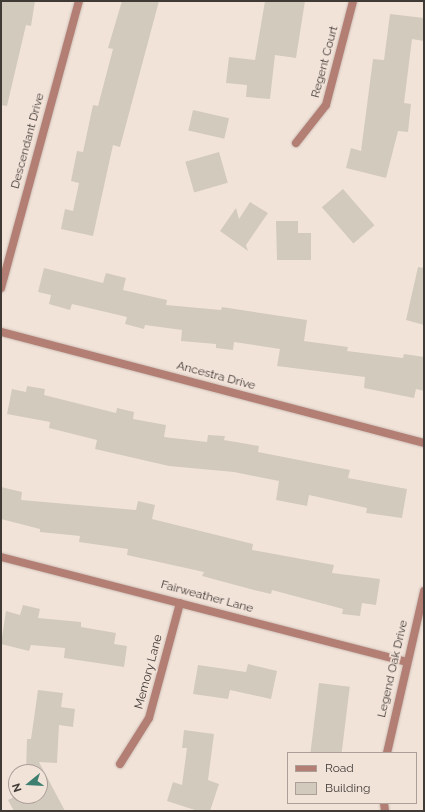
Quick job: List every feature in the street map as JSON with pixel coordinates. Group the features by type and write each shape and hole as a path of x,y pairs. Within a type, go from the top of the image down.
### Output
{"street":[{"name":"Descendant Drive","path":"1,288 79,1"},
{"name":"Regent Court","path":"296,143 326,105 353,1"},
{"name":"Ancestra Drive","path":"1,332 424,442"},
{"name":"Fairweather Lane","path":"1,557 406,662"},
{"name":"Legend Oak Drive","path":"387,752 406,662 424,591"},
{"name":"Memory Lane","path":"120,764 149,718 180,603"}],"building":[{"path":"1,1 35,1 31,26 26,25 7,106 1,105"},
{"path":"122,1 159,1 120,147 113,145 93,236 61,229 65,209 73,211 79,183 71,181 77,151 83,152 93,105 98,106 113,49 108,48"},
{"path":"265,1 305,1 296,58 275,55 270,99 246,97 247,85 226,83 229,57 255,60"},
{"path":"390,14 424,18 424,41 412,39 404,103 411,104 408,132 398,131 386,178 346,168 351,148 361,151 373,59 384,60"},
{"path":"193,110 229,118 224,139 188,130"},
{"path":"219,152 228,183 194,192 185,162"},
{"path":"343,189 374,225 353,244 322,207"},
{"path":"250,202 268,213 246,245 248,251 220,231 236,208 239,219"},
{"path":"276,221 298,221 298,233 311,233 311,260 277,260"},
{"path":"418,267 424,268 424,325 406,320"},
{"path":"44,268 103,283 106,273 126,278 123,290 167,300 166,305 221,310 222,307 307,320 304,341 348,347 347,351 403,358 404,354 424,357 424,391 416,389 414,398 364,388 365,377 277,366 280,349 234,342 233,350 216,348 216,344 181,341 182,330 145,325 144,329 125,324 127,317 72,304 70,310 49,304 51,295 38,292"},
{"path":"27,386 45,389 44,395 116,413 117,408 134,412 133,419 166,425 164,437 207,442 208,435 225,436 224,440 259,446 258,452 350,470 348,478 407,489 402,518 366,513 367,508 309,495 307,506 276,500 279,481 234,472 169,466 95,449 97,440 49,428 50,422 7,414 12,389 26,392"},
{"path":"1,487 22,492 21,500 136,510 138,501 155,505 152,519 253,544 252,550 334,565 332,573 380,579 376,605 362,603 360,616 342,614 343,609 272,590 271,594 254,590 202,576 204,572 127,555 128,549 79,542 80,536 40,532 40,529 1,519"},
{"path":"23,605 40,609 38,618 81,622 81,627 116,633 114,644 127,646 124,667 64,658 65,648 31,645 29,651 1,644 6,611 20,615"},
{"path":"248,664 277,671 271,699 230,690 228,699 193,694 198,665 246,672"},
{"path":"319,683 350,687 342,752 311,752"},
{"path":"38,690 63,693 61,707 75,709 73,727 59,725 57,763 39,762 40,764 26,764 27,739 31,739"},
{"path":"184,730 214,734 208,780 219,784 210,811 198,811 167,801 173,782 182,785 187,748 182,748"},
{"path":"48,779 65,811 14,811 10,804 48,804"}]}
